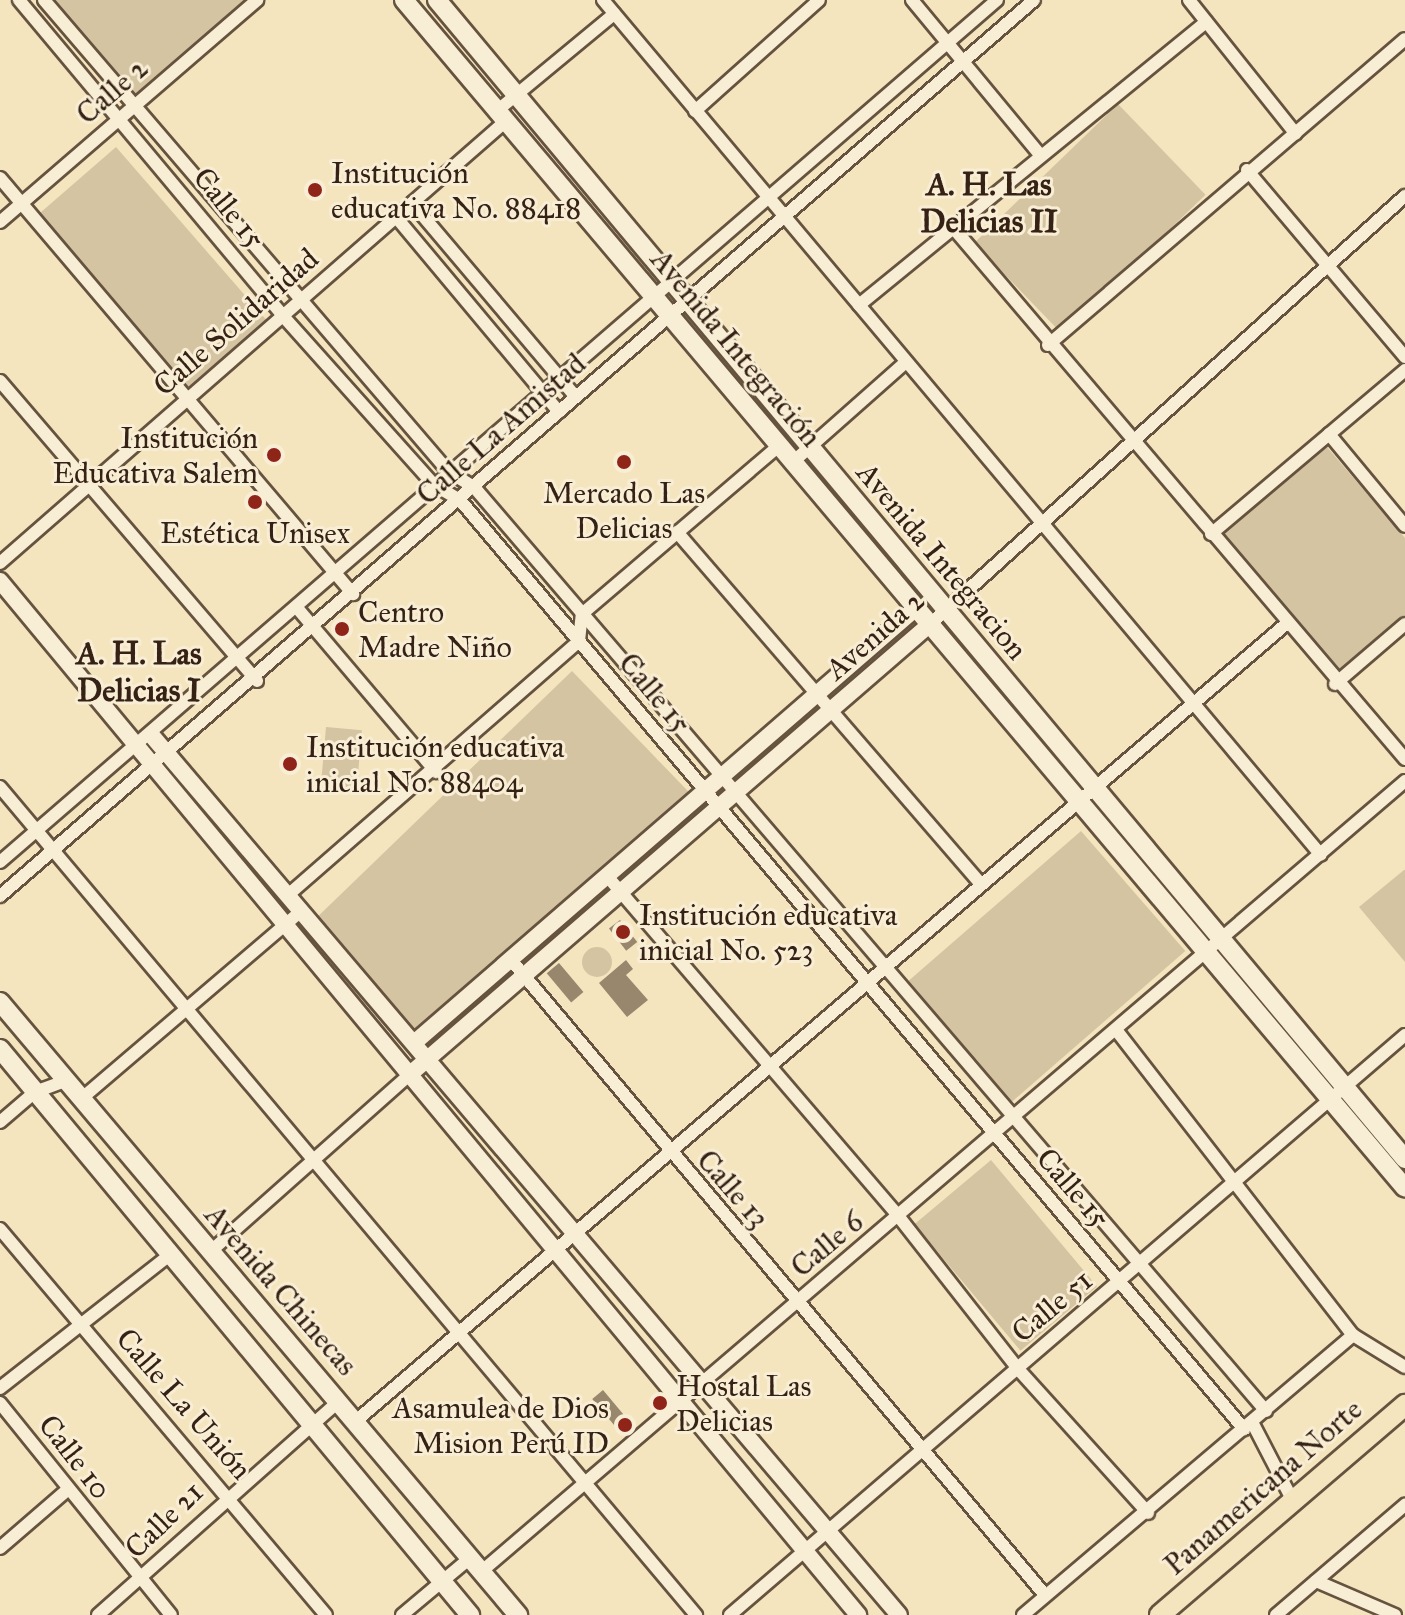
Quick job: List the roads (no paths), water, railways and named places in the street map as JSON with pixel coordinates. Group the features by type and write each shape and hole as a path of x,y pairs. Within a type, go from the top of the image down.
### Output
{"highway":[{"name":"Panamericana Norte","path":"1160,1615 1405,1405"}],"main road":[{"name":"Avenida Integración","path":"404,0 673,314 1205,957 1405,1188"},
{"name":"Avenida Integracion","path":"437,0 1405,1159"},
{"name":"Avenida Chinecas","path":"0,1002 357,1420 518,1615"},
{"name":"Avenida Chinecas","path":"0,1049 313,1421 470,1615"}],"street":[{"name":"Calle 15","path":"19,0 121,118 283,316 433,484 460,500 717,809 867,980 994,1136 1120,1283 1248,1425 1293,1501"},
{"path":"44,0 448,471 474,487 1012,1121 1266,1411"},
{"name":"Calle 2","path":"0,222 257,0"},
{"path":"603,0 1321,855"},
{"path":"695,111 819,0"},
{"path":"912,0 1040,155"},
{"name":"Calle La Amistad","path":"0,862 153,737 336,575 433,484 997,0"},
{"name":"Calle La Amistad","path":"0,896 257,681 576,397 1034,0"},
{"path":"1189,0 1296,134"},
{"name":"Calle Solidaridad","path":"0,563 412,203 502,115 516,95 614,14"},
{"path":"859,305 956,231 1040,155 1206,22"},
{"path":"1048,345 1247,170 1296,134 1405,39"},
{"path":"1247,170 1330,261 1405,357"},
{"path":"0,178 353,594"},
{"name":"Avenida 2","path":"409,1075 1044,526 1133,440 1405,196"},
{"path":"412,203 576,397"},
{"path":"396,217 559,412"},
{"path":"956,231 1048,345 1133,440 1335,684 1405,759"},
{"path":"794,461 906,362"},
{"path":"1211,534 1405,370"},
{"path":"0,381 257,681"},
{"path":"1329,434 1405,526"},
{"path":"288,895 436,772 579,641 582,614 780,445"},
{"path":"677,532 980,883"},
{"path":"0,581 283,926 556,1248 858,1615"},
{"name":"Avenida 2","path":"414,1043 916,608"},
{"path":"298,609 436,772"},
{"path":"357,1420 1076,800 1286,624"},
{"path":"1335,684 1405,624"},
{"path":"153,737 573,1233 705,1382 899,1615"},
{"name":"Calle 6","path":"402,1615 442,1581 476,1565 585,1483 1205,957 1405,781"},
{"path":"0,787 696,1615"},
{"path":"607,876 899,1217 1018,1369 1148,1513"},
{"path":"81,1099 189,1012 300,912"},
{"name":"Calle 13","path":"511,960 667,1153 1045,1595"},
{"path":"1117,1031 1353,1335 1405,1367"},
{"name":"Calle 51","path":"730,1615 925,1452 1405,1035"},
{"path":"211,1251 409,1075"},
{"path":"0,1122 35,1092 66,1081"},
{"name":"Calle La Unión","path":"0,1229 228,1495 326,1615"},
{"path":"0,1388 78,1321 171,1254"},
{"path":"1023,1615 1148,1513 1353,1335"},
{"name":"Calle 21","path":"98,1615 228,1495 339,1401"},
{"name":"Calle 10","path":"0,1403 66,1491 171,1615"},
{"path":"0,1548 66,1491"},
{"path":"1276,1615 1405,1505"},
{"path":"1316,1581 1395,1615"}],"place":[{"name":"Institución educativa No. 88418","path":"315,190"},
{"name":"Institución Educativa Salem","path":"274,455"},
{"name":"Mercado Las Delicias","path":"624,462"},
{"name":"Estética Unisex","path":"255,502"},
{"name":"Centro Madre Niño","path":"342,629"},
{"name":"Institución educativa inicial No. 88404","path":"290,764"},
{"name":"Institución educativa inicial No. 523","path":"623,932"},
{"name":"Hostal Las Delicias","path":"660,1403"},
{"name":"Asamulea de Dios Mision Perú ID","path":"625,1425"}],"district":[{"name":"A. H. Las Delicias II","path":"989,204"},
{"name":"A. H. Las Delicias I","path":"139,674"}]}
